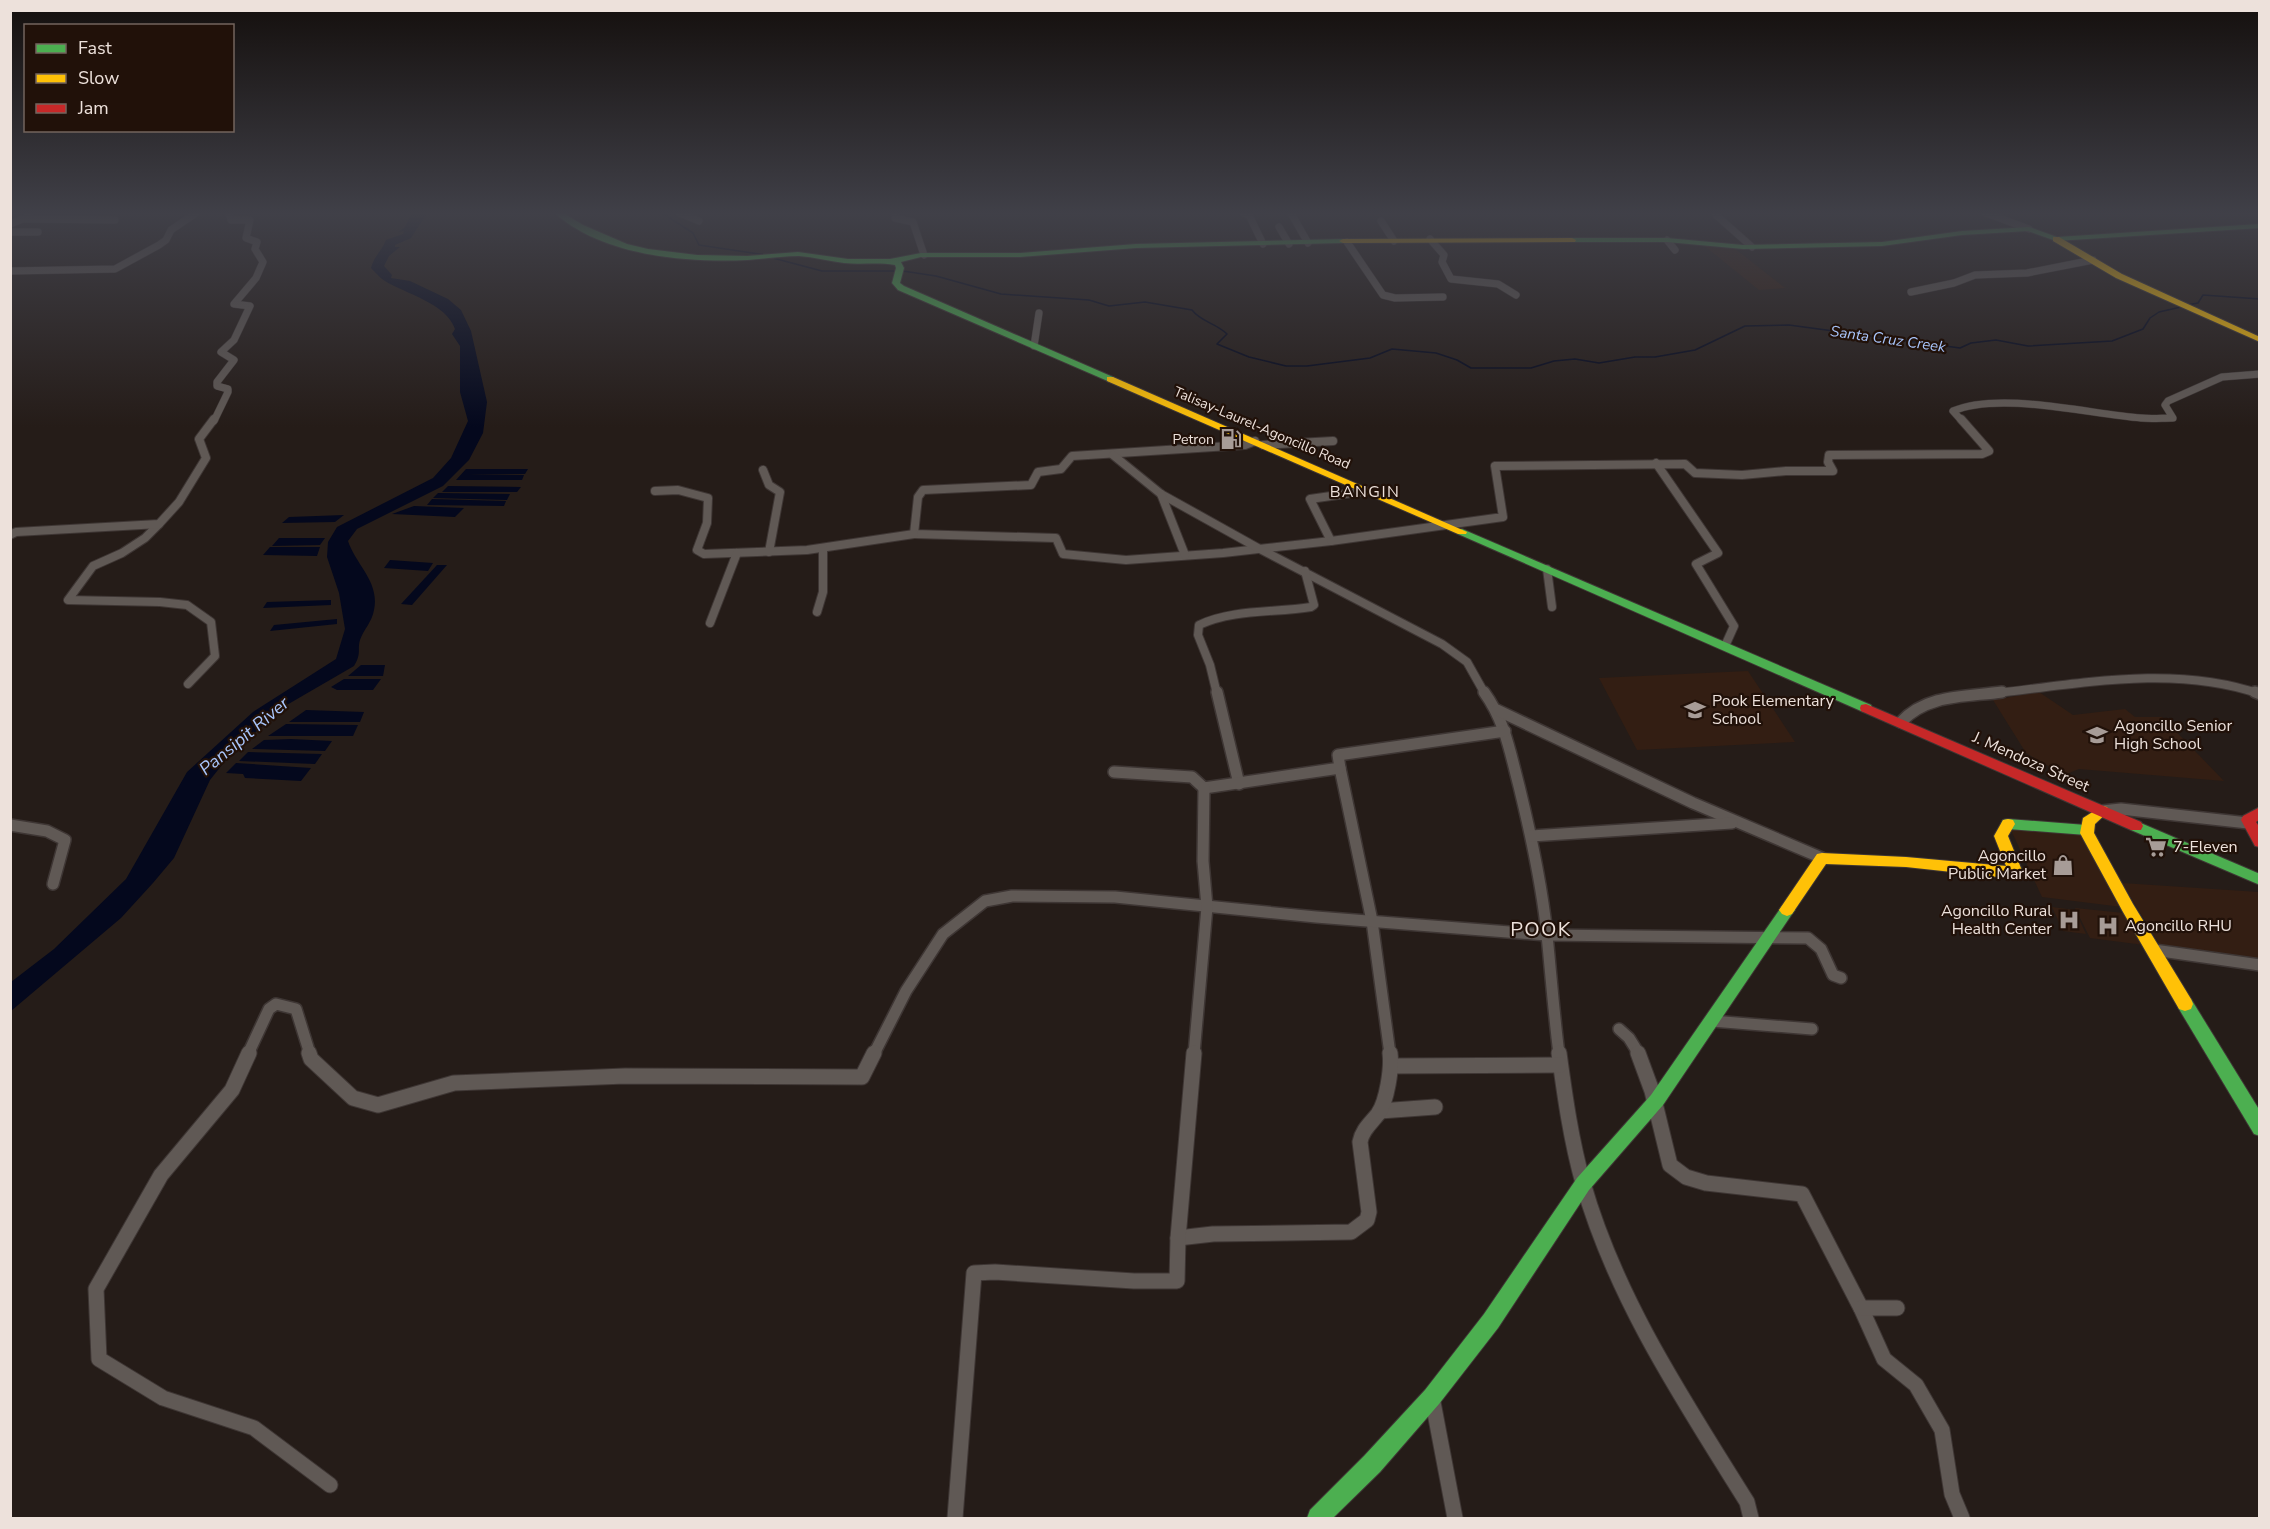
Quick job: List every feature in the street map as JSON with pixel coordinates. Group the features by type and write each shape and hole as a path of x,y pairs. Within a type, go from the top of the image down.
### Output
{"street":[{"path":"188,684 214,656 211,622 187,605 68,600 93,566 122,553 145,538 159,524 179,502 206,458 199,439 213,422 228,392 228,389 217,386 217,381 234,360 221,352 234,340 250,306 234,304 251,284"},
{"name":"Talisay-Laurel-Agoncillo Road","path":"897,284 901,288 1177,410 1259,443 1790,674"},
{"path":"1376,284 1383,295 1395,298 1443,297"},
{"path":"1499,284 1516,295"},
{"path":"1911,292 1948,284"},
{"path":"2137,284 2259,340"},
{"path":"1034,346 1039,313"},
{"path":"656,491 678,490 708,498 707,523 697,550 704,554 823,548 914,534 1056,538 1063,554 1126,560 1331,541 1503,517 1495,466 1684,464 1695,473 1742,475 1786,471 1833,471 1828,462 1829,455 1982,454 1989,451 1953,411 1967,405 2037,405 2163,420 2173,418 2165,405 2168,401 2222,377 2259,374"},
{"path":"914,534 918,497 923,490 1031,484 1038,472 1061,469 1072,456 1113,455 1259,443 1333,441"},
{"path":"1113,455 1161,494 1258,548 1424,633 1467,662 1482,690 1497,710 1505,731 1531,836 1547,935 1551,997 1560,1065 1571,1136 1583,1185 1604,1245 1656,1355 1747,1502 1751,1518"},
{"path":"1656,463 1718,552 1696,564 1734,626 1725,646"},
{"path":"763,470 769,485 780,492 769,552"},
{"path":"1331,541 1310,499 1366,491"},
{"path":"1161,494 1185,555"},
{"path":"10,535 16,532 159,524"},
{"path":"817,612 823,592 823,548"},
{"path":"710,622 737,553"},
{"path":"1547,569 1552,607"},
{"path":"1239,784 1210,665 1198,636 1199,625 1205,621 1311,607 1313,602 1305,571"},
{"name":"J. Mendoza Street","path":"1790,674 2259,880"},
{"path":"1901,722 1924,704 2071,684 2151,680 2204,681 2233,684 2259,694"},
{"path":"1497,710 1736,823 1822,858 1906,862 2016,873 2001,836 2008,824 2086,830"},
{"path":"1178,1238 1213,1234 1351,1232 1367,1220 1369,1212 1361,1135 1380,1112 1392,1066 1372,921 1338,755 1505,731"},
{"path":"1204,788 1340,768"},
{"path":"955,1518 974,1273 1177,1281 1178,1238 1207,907 1203,861 1204,788 1192,777 1114,772"},
{"path":"2259,842 2254,819 2121,808 2102,811 2088,822 2086,830 2128,908 2259,1128"},
{"path":"1531,836 1736,823"},
{"path":"10,825 47,831 65,840 53,884"},
{"path":"1318,1518 1372,1464 1432,1397 1491,1321 1583,1185 1657,1100 1822,858"},
{"path":"330,1485 254,1428 163,1398 99,1359 96,1288 161,1175 232,1090 269,1009 276,1004 297,1008 310,1059 353,1098 378,1106 454,1083 625,1076 862,1077 906,991 943,934 985,902 1012,896 1115,897 1207,907 1547,935 1808,938 1815,941 1823,951 1833,975 1841,978"},
{"path":"2154,950 2259,965"},
{"path":"1712,1021 1812,1029"},
{"path":"1619,1029 1631,1039 1657,1100 1670,1165 1686,1177 1706,1183 1802,1194 1861,1308 1884,1359 1916,1385 1942,1430 1952,1494 1962,1518"},
{"path":"1392,1066 1560,1065"},
{"path":"1380,1112 1435,1107"},
{"path":"1861,1308 1897,1308"},
{"path":"1432,1397 1455,1518"}],"shaded area":[{"path":"1752,284 1780,284 1785,288 1759,290"},
{"name":"Pook Elementary School","path":"1748,671 1795,742 1637,750 1599,678"},
{"name":"Agoncillo Senior High School","path":"2039,692 2073,715 2125,709 2135,717 2162,717 2224,781 2079,769 2064,775 2026,753 1993,700"},
{"name":"Agoncillo Public Market","path":"2009,826 2081,832 2122,907 2042,897"},
{"path":"2122,883 2259,892 2259,963 2161,947"},
{"name":"Agoncillo Rural Health Center","path":"2052,907 2075,910 2086,934 2063,931"},
{"name":"Agoncillo RHU","path":"2075,908 2124,913 2144,945 2090,938"}],"water":[{"name":"Pansipit River","path":"391,284 417,284 448,299 461,310 471,331 487,402 483,433 469,460 443,486 357,529 348,541 371,582 375,600 373,614 360,640 359,655 354,666 285,706 229,756 210,780 174,858 153,883 121,918 11,1011 11,982 54,949 126,879 187,772 253,712 336,659 345,629 339,593 327,557 328,542 337,527 433,478 451,458 468,421 460,392 460,346 452,334 455,329 443,312"},
{"path":"466,469 528,469 525,474 467,474 524,475 522,480 456,480"},
{"path":"448,486 521,487 517,492 442,492"},
{"path":"438,493 510,494 507,500 433,498"},
{"path":"432,499 506,501 504,506 427,505"},
{"path":"414,506 464,508 455,517 392,514"},
{"path":"344,515 335,522 282,523 289,517"},
{"path":"279,538 325,538 320,545 272,546"},
{"path":"270,547 320,547 317,556 263,555"},
{"path":"390,560 433,563 428,571 384,568"},
{"path":"437,565 447,565 412,605 401,604"},
{"path":"331,600 331,605 263,608 267,602"},
{"path":"337,619 337,624 270,631 274,625"},
{"path":"361,665 385,665 383,676 348,676"},
{"path":"344,679 381,679 373,690 337,690 331,687"},
{"path":"306,710 364,712 360,722 289,722"},
{"path":"286,724 358,725 353,736 268,736"},
{"path":"264,740 332,741 325,751 252,749"},
{"path":"248,752 322,754 315,764 239,761"},
{"path":"236,763 311,768 301,781 245,778 243,774 226,773"}],"waterway":[{"name":"Santa Cruz Creek","path":"966,284 1001,294 1089,300 1109,306 1145,302 1192,310 1227,334 1217,344 1249,357 1286,366 1307,366 1370,358 1392,349 1436,353 1457,360 1471,368 1531,368 1554,361 1575,359 1599,363 1695,350 1745,326 1789,325 1960,348 1971,343 1996,340 2028,346 2112,341 2143,329 2150,318 2159,312 2181,307"},
{"name":"Santa Cruz Creek","path":"2187,305 2198,303 2203,295 2260,299"}],"traffic: fast":[{"path":"897,284 901,288 1110,379"},
{"path":"1462,532 1866,708"},
{"path":"2008,824 2086,830"},
{"path":"2136,826 2260,880"},
{"path":"1318,1518 1372,1464 1432,1397 1491,1321 1583,1184 1657,1100 1787,910"},
{"path":"2185,1004 2260,1128"}],"traffic: slow":[{"path":"2137,284 2260,340"},
{"path":"1110,379 1462,532"},
{"path":"2102,811 2088,822 2087,833 2185,1004"},
{"path":"1787,910 1822,858 1906,862 2016,873 2001,836 2008,824"}],"traffic: jam":[{"path":"1866,708 2136,826"},
{"path":"2260,812 2248,820 2260,842"}],"place":[{"name":"Petron","path":"1231,439"},
{"name":"Pook Elementary School","path":"1695,710"},
{"name":"Agoncillo Senior High School","path":"2097,735"},
{"name":"7-Eleven","path":"2156,847"},
{"name":"Agoncillo Public Market","path":"2063,865"},
{"name":"Agoncillo Rural Health Center","path":"2069,920"},
{"name":"Agoncillo RHU","path":"2108,926"}],"district":[{"name":"BANGIN","path":"1365,492"},
{"name":"POOK","path":"1541,929"}]}
